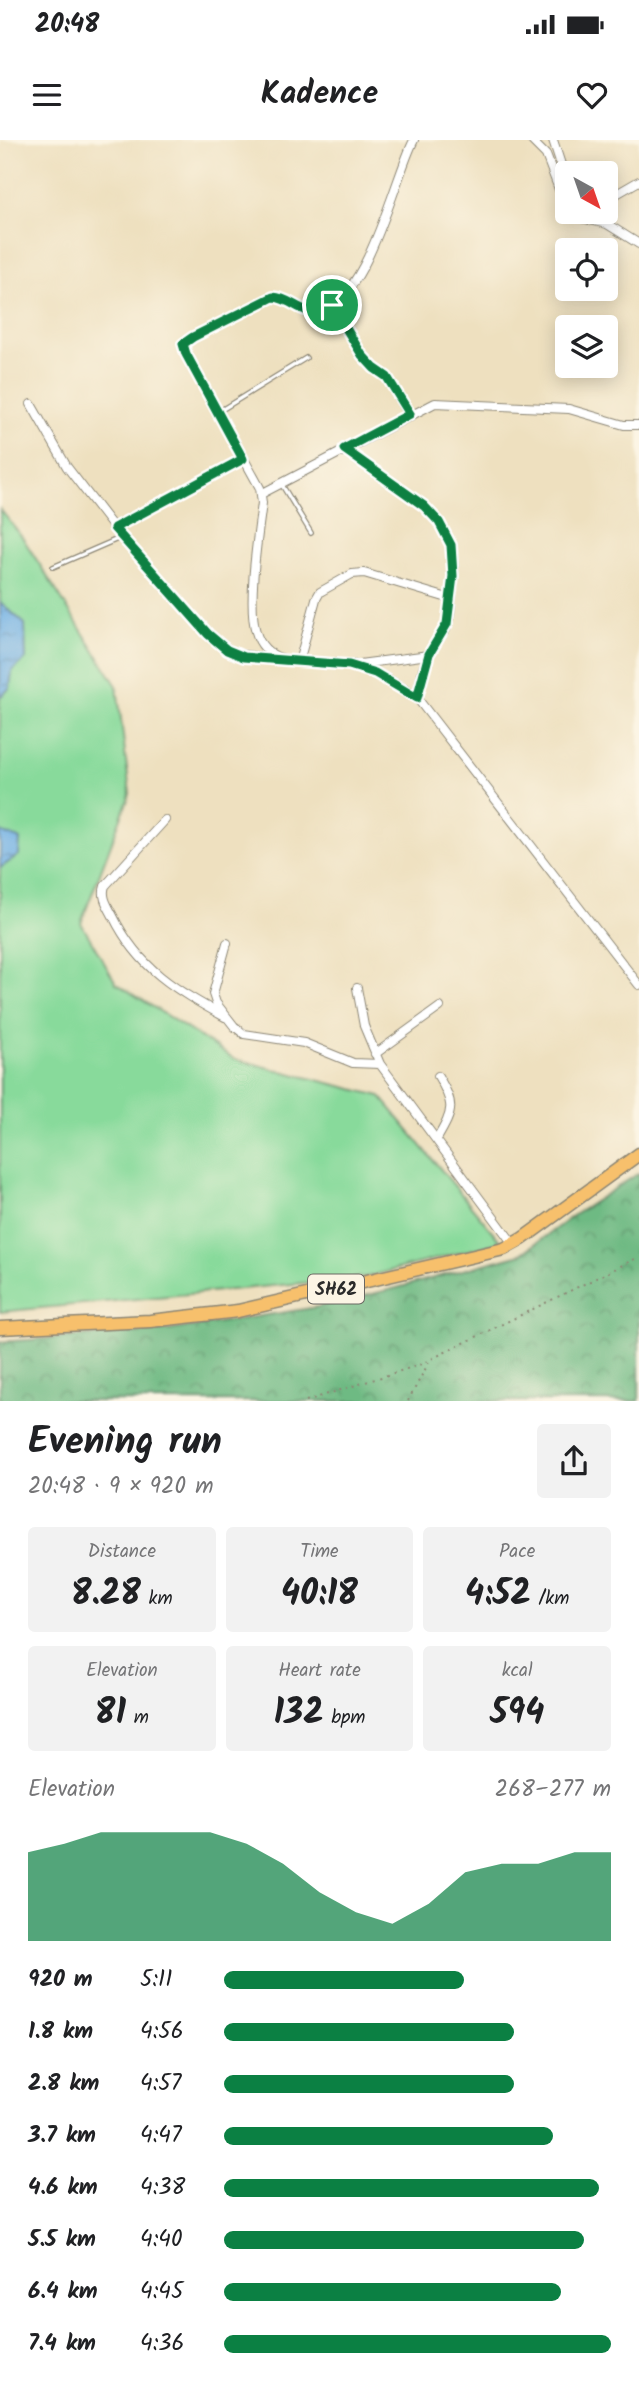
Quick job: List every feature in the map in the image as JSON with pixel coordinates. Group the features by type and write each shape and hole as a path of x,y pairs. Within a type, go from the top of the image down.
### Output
{"main road":[{"name":"SH62","path":"0,1328 150,1321 238,1311 504,1249 514,1245 639,1154"}],"street":[{"path":"281,659 262,646 254,621 261,494 183,349 186,341 273,297 308,311 325,309 332,305 347,289 372,250 414,140"},
{"path":"531,140 546,155 568,213 607,224 639,244"},
{"path":"553,140 560,161"},
{"path":"618,193 639,181"},
{"path":"332,305 362,355 387,377 410,414"},
{"path":"261,494 427,405 444,402 569,409 624,425 639,425"},
{"path":"31,404 67,467 114,528 208,634 227,650 244,657 349,665 429,654"},
{"path":"344,449 411,495 439,522 453,554 451,599 446,629 429,654 417,698"},
{"path":"114,528 243,459"},
{"path":"299,662 316,598 324,588 352,574 364,573 451,599"},
{"path":"349,665 384,678 417,698 639,985"},
{"path":"165,820 105,886 103,896 125,939 154,971 174,989 228,1018"},
{"path":"227,943 213,995 234,1026 244,1034 304,1043 353,1063 380,1064"},
{"path":"357,988 364,1026 380,1064 514,1245"},
{"path":"375,1054 440,1007"},
{"path":"437,1139 452,1111 449,1096 438,1076"}],"lane":[{"path":"217,412 306,358"},
{"path":"281,483 311,533"},
{"path":"52,567 122,537"}],"path":[{"path":"306,1401 430,1360 639,1257"},
{"path":"408,1401 430,1360"}],"green space":[{"path":"0,509 24,540 117,686 130,794 81,923 116,983 234,1059 380,1096 501,1242 366,1277 0,1312"},
{"path":"639,1173 639,1401 0,1401 0,1342 171,1330 318,1307 397,1288 521,1254 574,1215"}],"water":[{"path":"0,602 25,624 26,659 12,671 10,688 0,697"},
{"path":"0,832 20,839 19,855 0,868"}],"route":[{"path":"273,297 308,311 325,309 332,305 362,355 387,377 410,414 344,449 424,506 439,522 453,554 450,614 446,629 423,668 417,698 375,673 349,665 234,654 208,634 114,528 243,459 183,349 183,344 273,297"}]}
